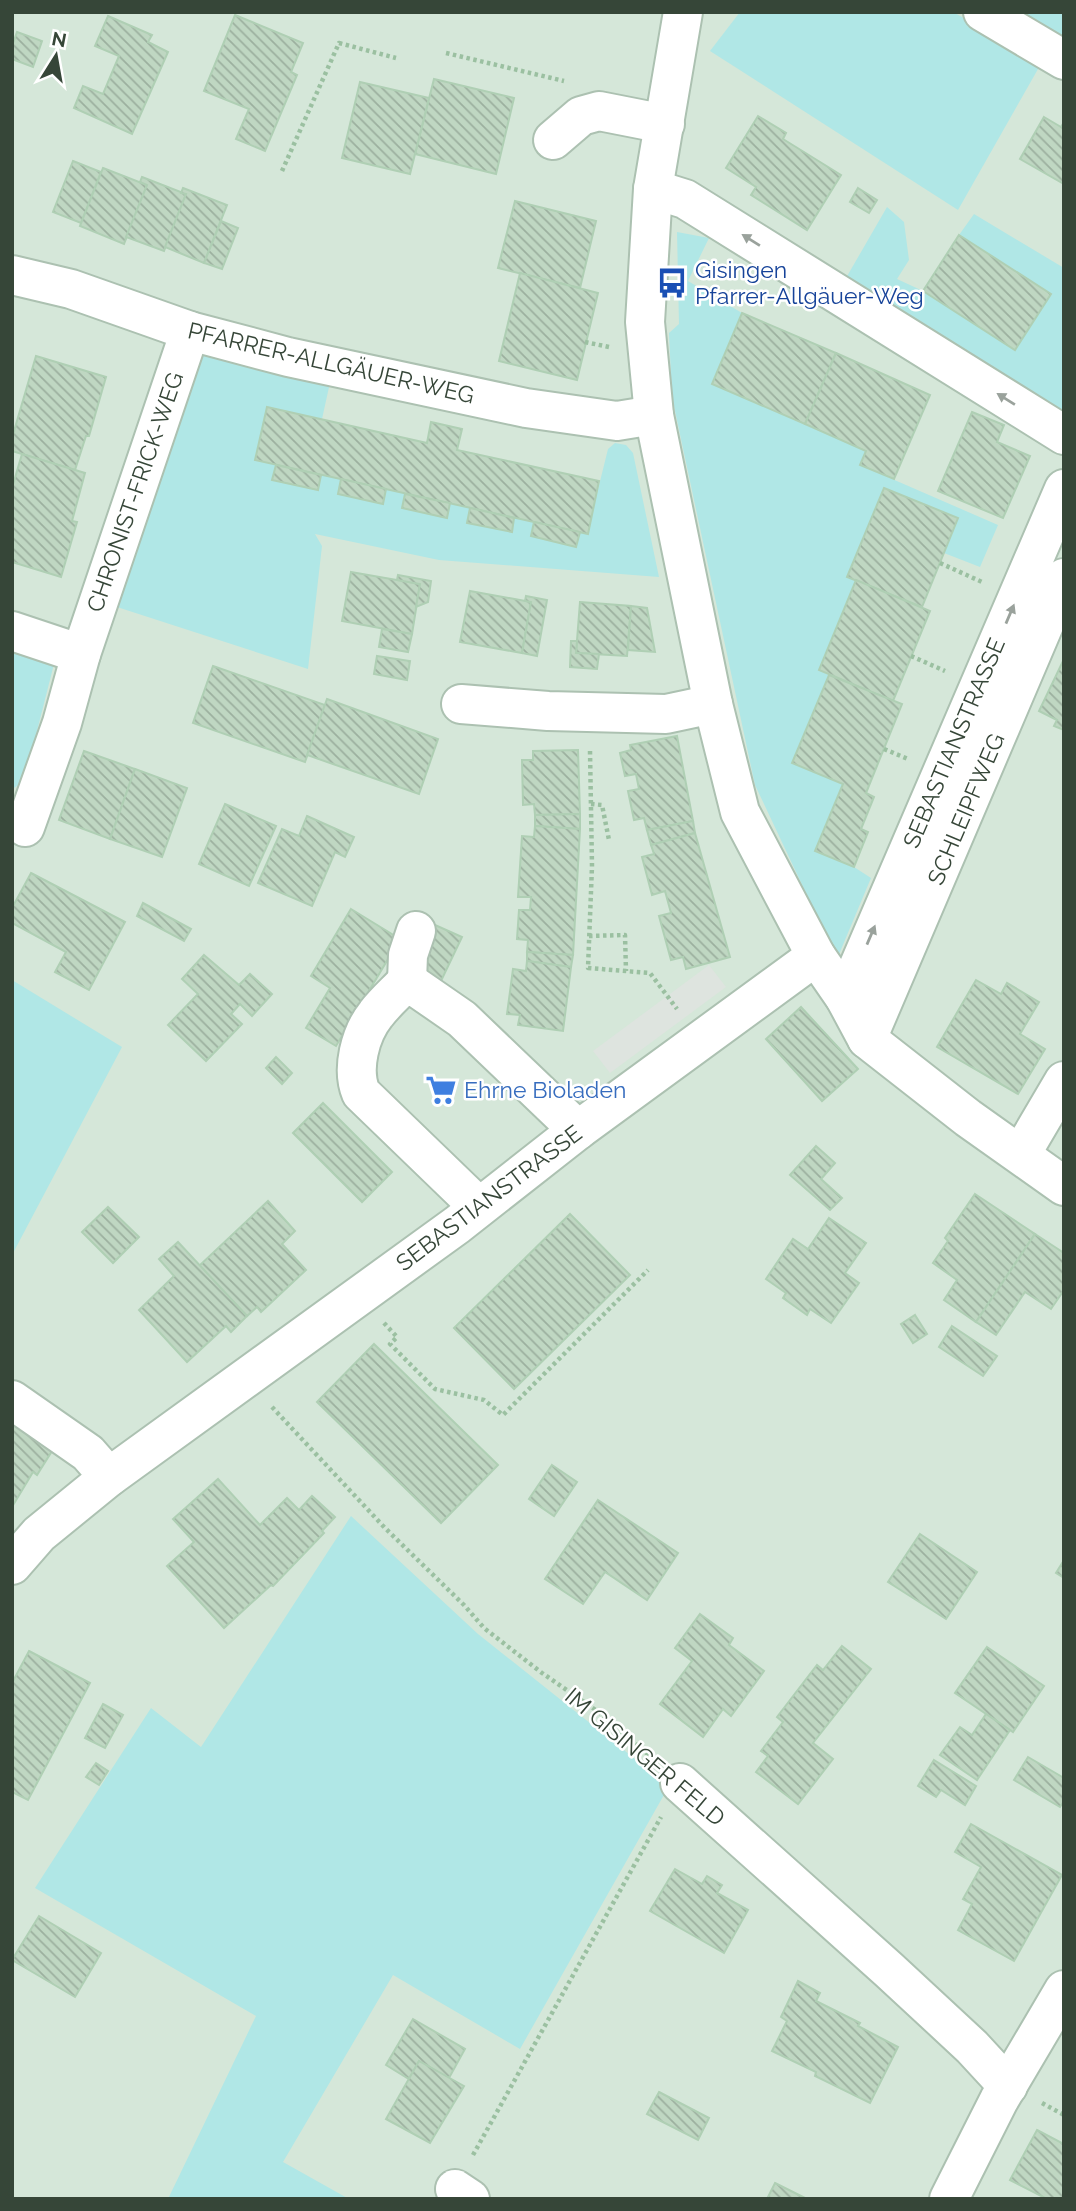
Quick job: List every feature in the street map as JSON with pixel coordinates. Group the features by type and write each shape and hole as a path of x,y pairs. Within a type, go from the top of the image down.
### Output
{"street":[{"path":"683,12 653,189 645,322 654,415 713,704 740,811 816,956 845,998 867,1039 968,1118 1064,1186"},
{"path":"983,12 1064,60"},
{"path":"553,140 581,116 599,111 665,124"},
{"path":"653,189 685,198 1064,435"},
{"name":"PFARRER-ALLGÄUER-WEG","path":"12,275 71,289 190,331 288,356 526,408 617,421 654,415"},
{"name":"CHRONIST-FRICK-WEG","path":"24,827 62,723 81,654 190,331"},
{"name":"SEBASTIANSTRASSE","path":"845,998 1064,488"},
{"name":"SCHLEIPFWEG","path":"867,1039 1064,578"},
{"path":"12,631 81,654"},
{"path":"461,704 666,714 713,704"},
{"path":"416,931 408,955 407,981 375,1014 358,1056 355,1080 361,1093 479,1208"},
{"name":"SEBASTIANSTRASSE","path":"12,1566 39,1534 108,1477 479,1208 578,1130 816,956"},
{"path":"407,981 462,1019 578,1130"},
{"path":"1021,1154 1064,1080"},
{"path":"12,1400 88,1453 108,1477"},
{"name":"IM GISINGER FELD","path":"680,1783 908,1987 972,2047 1008,2086"},
{"path":"949,2199 1008,2086 1064,1990"}],"path":[{"path":"282,171 339,43 396,58"},
{"path":"446,53 566,82"},
{"path":"585,342 611,347"},
{"path":"940,564 987,584"},
{"path":"911,656 949,673"},
{"path":"589,712 592,866 588,968 650,973 680,1013"},
{"path":"591,804 602,805 609,840"},
{"path":"589,936 625,935 626,971"},
{"path":"380,1318 397,1337 390,1344 435,1389 484,1400 503,1415 648,1270"},
{"name":"IM GISINGER FELD","path":"268,1403 385,1528 484,1628 600,1713 680,1783"},
{"path":"462,2194 680,1783"}],"shaded area":[{"path":"12,12 1064,12 1064,2199 12,2199"},
{"path":"740,12 953,12 1042,62 958,210 710,51"},
{"path":"1013,12 1064,12 1064,44"},
{"path":"887,207 904,222 909,260 897,279 923,291 1015,350 1051,294 959,235 974,214 1064,268 1064,418 846,278"},
{"path":"677,232 709,238 688,281 742,313 712,384 866,451 860,465 998,525 980,567 944,553 958,518 884,488 847,576 856,580 819,670 829,675 793,763 843,784 815,851 854,867 871,878 837,959 755,785 672,397 669,333 679,324"},
{"path":"206,348 331,378 322,419 267,408 256,460 587,534 608,449 615,443 626,445 633,453 659,577 439,560 315,534 322,546 308,669 117,607 187,359"},
{"path":"12,647 55,660 24,782 12,789"},
{"path":"709,965 726,987 610,1073 593,1051"},
{"path":"12,980 122,1047 12,1255"},
{"path":"351,1516 478,1634 669,1786 520,2049 393,1975 283,2162 349,2199 168,2199 256,2016 35,1888 151,1708 201,1747"}],"building":[{"path":"235,15 303,43 291,72 297,75 265,151 236,139 249,109 204,91"},
{"path":"108,16 152,35 148,42 168,52 132,134 74,108 83,86 103,94 119,56 95,46"},
{"path":"17,32 42,41 33,67 12,59 12,46"},
{"path":"434,79 514,98 496,174 415,154"},
{"path":"360,82 429,98 410,174 342,158"},
{"path":"758,116 786,133 783,139 841,175 807,230 751,195 756,187 726,168"},
{"path":"1044,117 1061,127 1064,122 1064,184 1020,159"},
{"path":"73,161 101,172 81,223 53,212"},
{"path":"103,168 147,185 124,244 80,226"},
{"path":"142,177 186,194 164,251 126,237 147,185 140,182"},
{"path":"183,188 227,205 204,263 165,247 186,194 181,193"},
{"path":"858,188 877,200 869,213 850,202"},
{"path":"515,201 596,221 580,288 498,268"},
{"path":"221,221 238,228 222,269 204,263"},
{"path":"959,235 1051,294 1015,350 923,291"},
{"path":"520,273 598,293 577,380 499,361"},
{"path":"742,313 836,353 805,424 712,384"},
{"path":"836,353 930,395 894,479 860,465 866,451 805,424"},
{"path":"36,356 106,377 89,436 86,436 75,470 12,451 12,438"},
{"path":"267,407 427,443 431,422 462,429 457,450 599,481 588,534 255,460"},
{"path":"972,412 1004,425 997,442 1030,456 1003,518 938,491"},
{"path":"22,454 85,473 72,521 77,522 61,577 12,562 12,488"},
{"path":"276,465 321,475 318,490 272,480"},
{"path":"341,479 386,489 383,504 338,494"},
{"path":"884,488 958,518 922,607 847,577"},
{"path":"405,494 450,503 447,518 402,508"},
{"path":"470,508 514,518 512,532 467,523"},
{"path":"534,522 580,532 576,547 531,536"},
{"path":"351,572 420,584 412,634 342,621"},
{"path":"398,575 431,581 428,602 416,607 420,584 397,580"},
{"path":"856,580 930,611 893,701 819,670"},
{"path":"470,591 531,602 522,653 460,642"},
{"path":"526,596 547,600 537,656 522,653 531,602 525,601"},
{"path":"580,602 631,606 627,656 576,653"},
{"path":"631,606 647,608 655,652 628,650"},
{"path":"382,629 412,634 408,652 379,647"},
{"path":"571,641 577,641 576,653 599,654 597,669 570,667"},
{"path":"377,656 410,661 407,680 374,674"},
{"path":"1063,661 1064,730 1054,726 1057,720 1039,711"},
{"path":"213,666 325,705 305,762 193,723"},
{"path":"829,675 902,704 866,793 874,797 861,829 868,832 854,867 815,851 843,784 792,763"},
{"path":"327,699 438,739 419,794 307,755"},
{"path":"677,736 693,821 647,830 644,818 634,820 628,791 639,789 636,774 625,776 620,753 631,750 630,745"},
{"path":"578,750 580,814 535,815 534,804 523,805 522,760 533,760 533,751"},
{"path":"84,751 135,769 110,839 59,820"},
{"path":"135,769 187,788 162,857 110,839"},
{"path":"225,804 276,826 249,886 199,864"},
{"path":"580,814 580,829 535,826 535,815"},
{"path":"307,816 354,837 345,857 335,852 312,906 258,883 282,829 299,836"},
{"path":"693,821 695,833 651,845 647,830"},
{"path":"535,826 580,829 573,955 527,952 528,940 517,939 519,910 530,910 531,897 518,897 522,836 534,837"},
{"path":"695,833 730,957 686,969 683,957 671,960 659,916 671,913 665,891 652,895 642,857 654,854 651,845"},
{"path":"31,873 125,922 89,990 55,972 66,952 12,923 12,908"},
{"path":"143,903 191,929 184,941 137,916"},
{"path":"351,909 400,939 336,1046 306,1028 330,988 311,976"},
{"path":"435,925 462,937 441,981 414,968"},
{"path":"527,952 573,955 571,967 527,961"},
{"path":"204,955 239,985 250,974 272,994 252,1016 240,1004 231,1014 242,1024 206,1061 168,1025 198,994 182,979"},
{"path":"527,961 571,967 563,1031 518,1025 520,1015 507,1014 513,969 526,971"},
{"path":"976,980 1001,994 1007,983 1039,1002 1020,1034 1045,1049 1018,1094 937,1047"},
{"path":"801,1007 858,1069 822,1101 766,1039"},
{"path":"276,1057 292,1073 282,1084 266,1068"},
{"path":"323,1103 392,1172 362,1202 293,1133"},
{"path":"816,1146 835,1163 821,1179 842,1198 830,1210 790,1175"},
{"path":"975,1194 1035,1234 976,1322 944,1300 957,1280 933,1263 948,1241 945,1238"},
{"path":"268,1201 295,1231 282,1244 306,1270 261,1312 257,1307 247,1316 199,1266"},
{"path":"108,1207 139,1237 113,1263 82,1232"},
{"path":"570,1214 630,1275 514,1389 454,1328"},
{"path":"829,1218 866,1243 845,1273 859,1283 831,1323 810,1309 807,1315 783,1298 786,1293 766,1279 793,1239 808,1249"},
{"path":"1035,1234 1064,1253 1064,1290 1051,1309 1025,1292 996,1335 976,1322"},
{"path":"178,1242 247,1316 231,1332 226,1326 187,1362 139,1310 174,1276 159,1259"},
{"path":"915,1315 927,1334 913,1343 901,1324"},
{"path":"952,1326 997,1356 983,1376 939,1347"},
{"path":"374,1344 498,1465 441,1523 317,1402"},
{"path":"12,1417 57,1443 37,1475 33,1472 12,1507"},
{"path":"552,1465 577,1482 554,1516 529,1499"},
{"path":"218,1479 260,1525 287,1498 299,1510 312,1496 335,1517 322,1531 324,1533 273,1586 224,1628 167,1566 194,1542 173,1519"},
{"path":"598,1500 678,1553 647,1600 605,1572 583,1604 545,1579"},
{"path":"920,1534 977,1572 946,1619 888,1582"},
{"path":"1064,1560 1064,1578 1056,1573"},
{"path":"700,1614 733,1638 729,1645 764,1671 731,1716 723,1709 703,1737 660,1704 692,1661 675,1648"},
{"path":"842,1646 871,1669 813,1743 833,1759 798,1804 756,1772 768,1756 761,1751 783,1722 777,1717 817,1665 823,1670"},
{"path":"987,1647 1044,1686 1013,1732 955,1693"},
{"path":"29,1651 90,1683 28,1800 12,1792 12,1683"},
{"path":"103,1704 123,1715 105,1748 85,1738"},
{"path":"986,1714 1010,1730 977,1780 940,1755 960,1727 972,1735"},
{"path":"1028,1757 1064,1778 1064,1801 1060,1807 1014,1780"},
{"path":"934,1760 976,1786 965,1805 941,1790 936,1797 918,1786"},
{"path":"96,1763 108,1771 99,1785 86,1777"},
{"path":"971,1824 1062,1875 1014,1961 958,1930 972,1904 963,1899 981,1867 955,1852"},
{"path":"675,1869 702,1884 707,1876 722,1885 717,1893 748,1910 724,1953 650,1911"},
{"path":"39,1916 101,1953 75,1997 12,1960"},
{"path":"798,1981 820,1993 816,2001 860,2023 858,2026 898,2047 870,2103 772,2051 787,2021 781,2017"},
{"path":"413,2019 465,2049 449,2078 419,2061 409,2079 386,2065"},
{"path":"419,2061 464,2086 430,2143 386,2119"},
{"path":"659,2092 709,2118 698,2140 647,2114"},
{"path":"1037,2130 1064,2144 1064,2199 1047,2199 1010,2180"},
{"path":"775,2183 807,2199 767,2199"}],"place":[{"name":"Gisingen Pfarrer-Allgäuer-Weg","path":"672,283"},
{"name":"Ehrne Bioladen","path":"441,1090"}]}
